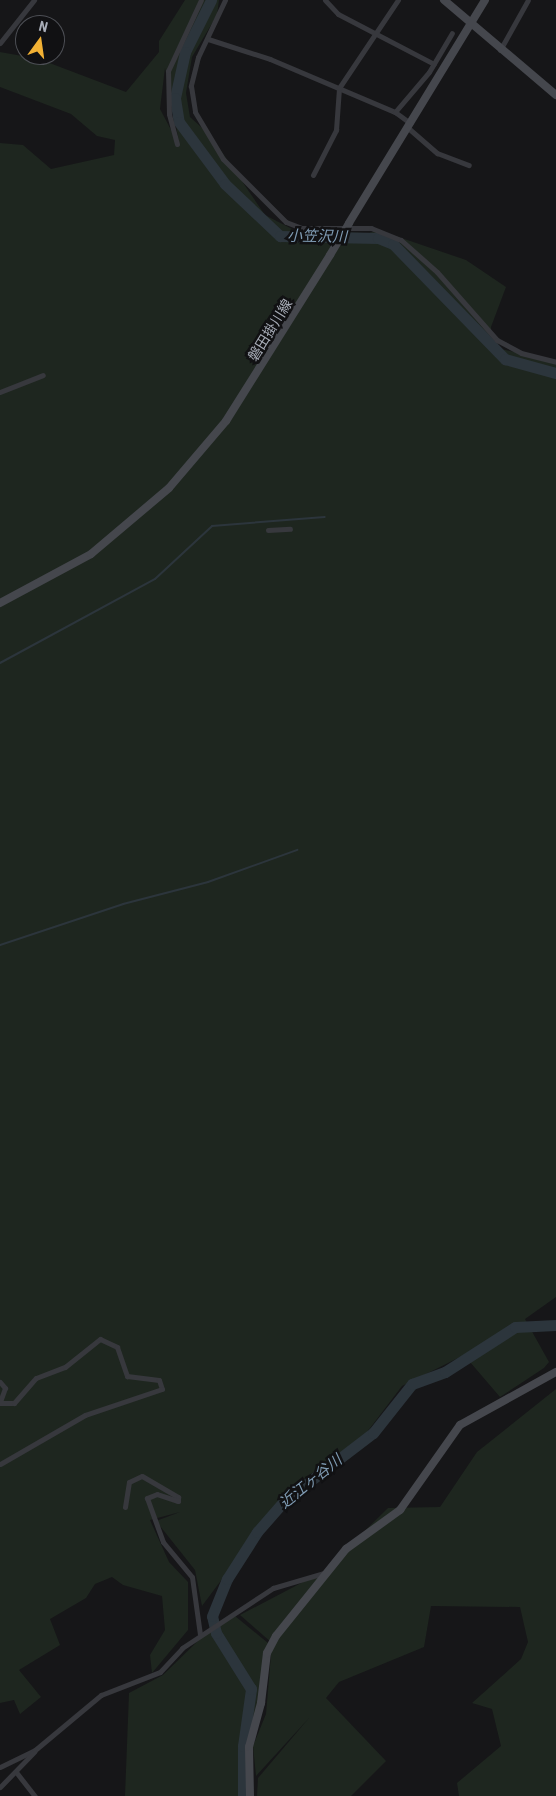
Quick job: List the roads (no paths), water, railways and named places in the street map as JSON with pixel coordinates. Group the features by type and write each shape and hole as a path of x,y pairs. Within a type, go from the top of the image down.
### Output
{"main road":[{"path":"444,0 470,25 556,94"},
{"name":"磐田掛川線","path":"0,603 91,554 169,488 226,422 350,223 485,0"},
{"path":"250,1796 249,1747 261,1704 268,1653 326,1572 346,1548 400,1510 460,1425 556,1372"}],"street":[{"path":"0,43 34,0"},
{"path":"177,144 169,114 168,71 201,0"},
{"path":"225,0 193,72 195,112 222,160 272,212 302,228 371,228 401,240 437,272 497,340 520,353 556,362"},
{"path":"325,0 376,32 434,64"},
{"path":"314,175 336,130 339,88 398,0"},
{"path":"500,50 528,0"},
{"path":"395,112 434,64 452,33"},
{"path":"208,40 339,88 395,112 437,153 469,165"},
{"path":"0,392 43,375"},
{"path":"268,530 290,529"},
{"path":"0,1382 5,1388 0,1403 14,1403 36,1378 64,1367 100,1339 117,1347 127,1376 159,1380 162,1389 154,1395 85,1414 0,1464"},
{"path":"125,1507 129,1482 142,1476 178,1497 178,1501 157,1494 147,1498 163,1542 192,1577 200,1635"},
{"path":"0,1787 35,1750 83,1707 111,1690 160,1672 200,1635 273,1588 326,1572"},
{"path":"0,1767 35,1750"},
{"path":"16,1772 34,1796"}],"waterway":[{"name":"小笠沢川","path":"211,0 185,52 175,98 179,122 225,184 280,236 378,238 393,244 505,359 556,373"},
{"path":"0,663 155,579 212,526 325,517"},
{"path":"0,945 123,904 208,882 297,850"},
{"name":"近江ヶ谷川","path":"243,1796 243,1746 251,1689 216,1633 212,1616 227,1579 257,1532 284,1501 373,1433 412,1384 445,1372 515,1327 556,1325"}]}
